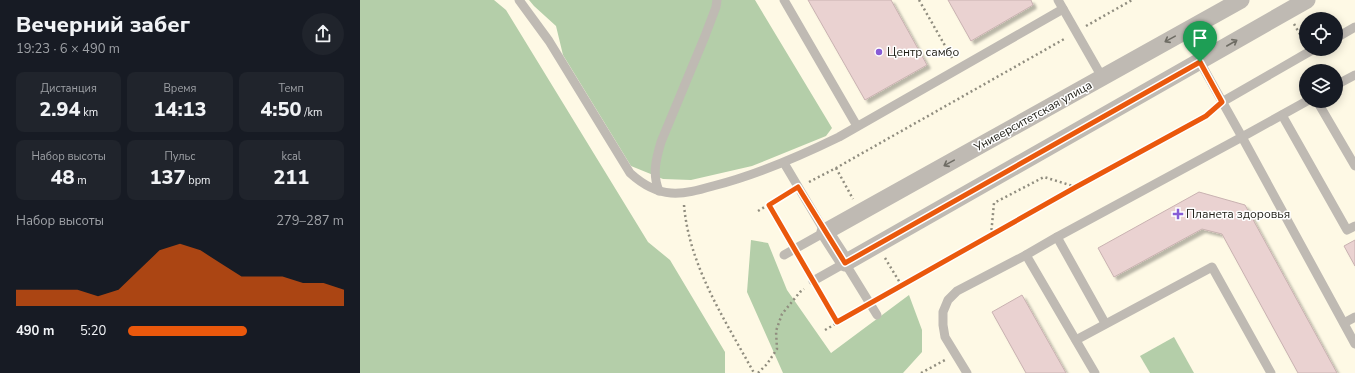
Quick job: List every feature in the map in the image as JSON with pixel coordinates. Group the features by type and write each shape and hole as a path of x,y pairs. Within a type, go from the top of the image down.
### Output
{"street":[{"name":"Университетская улица","path":"825,232 1102,77 1224,4 1241,0"},
{"path":"825,232 845,263 1307,0"}],"lane":[{"path":"519,0 549,41 630,173 641,182 659,191 683,194 734,181 784,163 811,151 959,69 1063,9"},
{"path":"659,191 654,174 661,142 708,29 717,0"},
{"path":"784,0 857,126"},
{"path":"1058,0 1102,77"},
{"path":"1343,34 1355,28"},
{"path":"1222,102 1302,56"},
{"path":"1200,62 1355,344"},
{"path":"1343,81 1355,75"},
{"path":"967,373 945,337 943,325 943,312 948,300 957,291 1026,255 1299,105"},
{"path":"1321,108 1355,166"},
{"path":"1282,115 1348,230 1355,226"},
{"path":"784,163 825,232 784,255"},
{"path":"1057,237 1105,323"},
{"path":"1026,255 1095,373"},
{"path":"813,281 845,263 877,315"},
{"path":"1076,340 1105,323 1212,267 1270,373"},
{"path":"1344,323 1355,317"}],"path":[{"path":"919,0 959,69"},
{"path":"758,211 798,187 836,168 1132,0"},
{"path":"825,330 1076,187 1206,116 1222,102"},
{"path":"991,236 994,203 1044,176 1076,187"},
{"path":"683,194 685,222 692,249 712,297 754,373"},
{"path":"769,205 837,322"},
{"path":"758,373 767,364 777,349 776,331 782,314 800,292 813,281"},
{"path":"921,373 932,368 955,353"}],"green space":[{"path":"360,0 494,0 506,10 648,242 670,260 725,352 725,373 360,373"},
{"path":"529,0 755,0 832,128 826,136 752,166 691,180 663,179 631,166 563,55 556,26"},
{"path":"751,240 768,243 787,290 831,353 909,295 922,330 922,352 903,373 783,373 747,292"},
{"path":"1174,337 1194,373 1150,373 1140,356"}],"building":[{"path":"808,0 891,0 927,65 865,100"},
{"path":"948,0 1031,0 1033,5 971,41"},
{"path":"1199,192 1245,205 1337,373 1298,373 1222,234 1202,229 1114,277 1098,248"},
{"path":"1355,240 1355,266 1344,246"},
{"path":"1022,295 1066,373 1026,373 992,312"}],"place":[{"name":"Центр самбо","path":"879,52"},
{"name":"Планета здоровья","path":"1178,214"}],"route":[{"path":"1200,62 1222,102 1206,116 1076,187 837,322 769,205 798,187 845,263 1200,62"}]}
